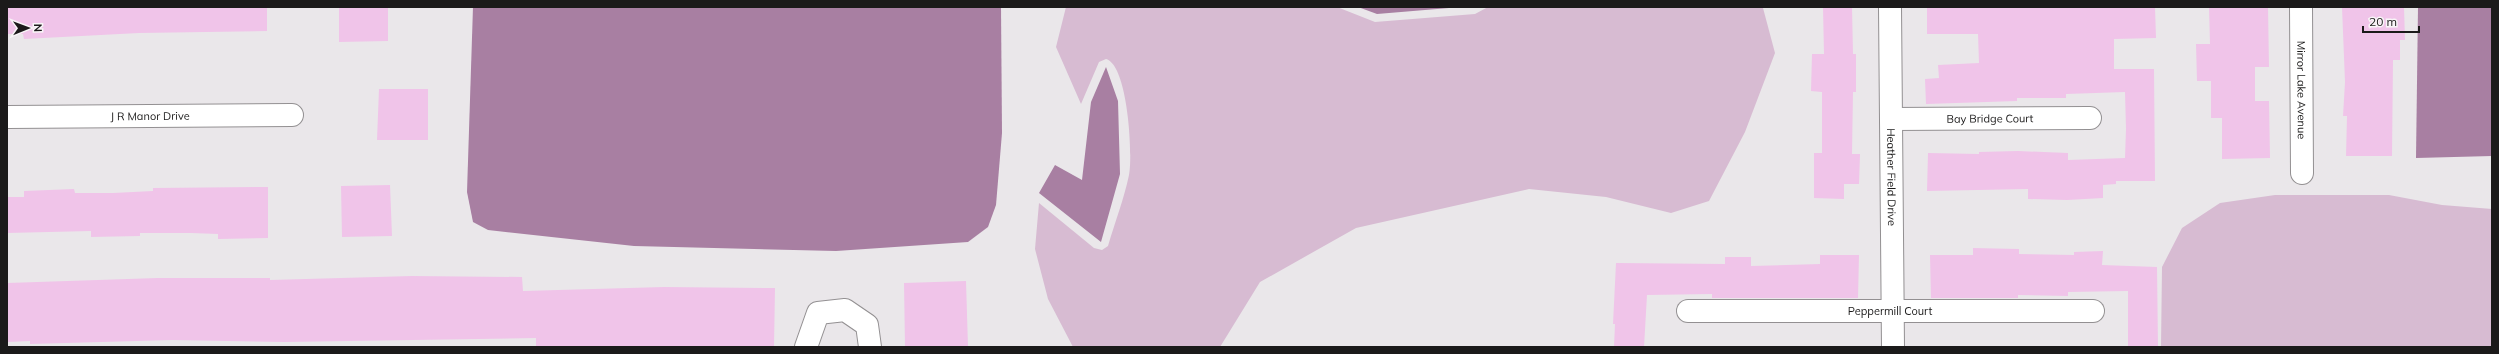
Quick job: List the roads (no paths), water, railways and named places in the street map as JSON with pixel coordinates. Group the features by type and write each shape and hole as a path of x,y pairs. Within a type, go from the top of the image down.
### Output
{"street":[{"name":"Heather Field Drive","path":"1890,7 1893,347"},
{"name":"Mirror Lake Avenue","path":"2301,7 2302,173"},
{"name":"J R Manor Drive","path":"7,117 292,115"},
{"name":"Bay Bridge Court","path":"1891,119 2090,118"},
{"path":"806,347 818,313 845,310 867,325 870,347"},
{"name":"Peppermill Court","path":"1688,311 2093,311"}]}
